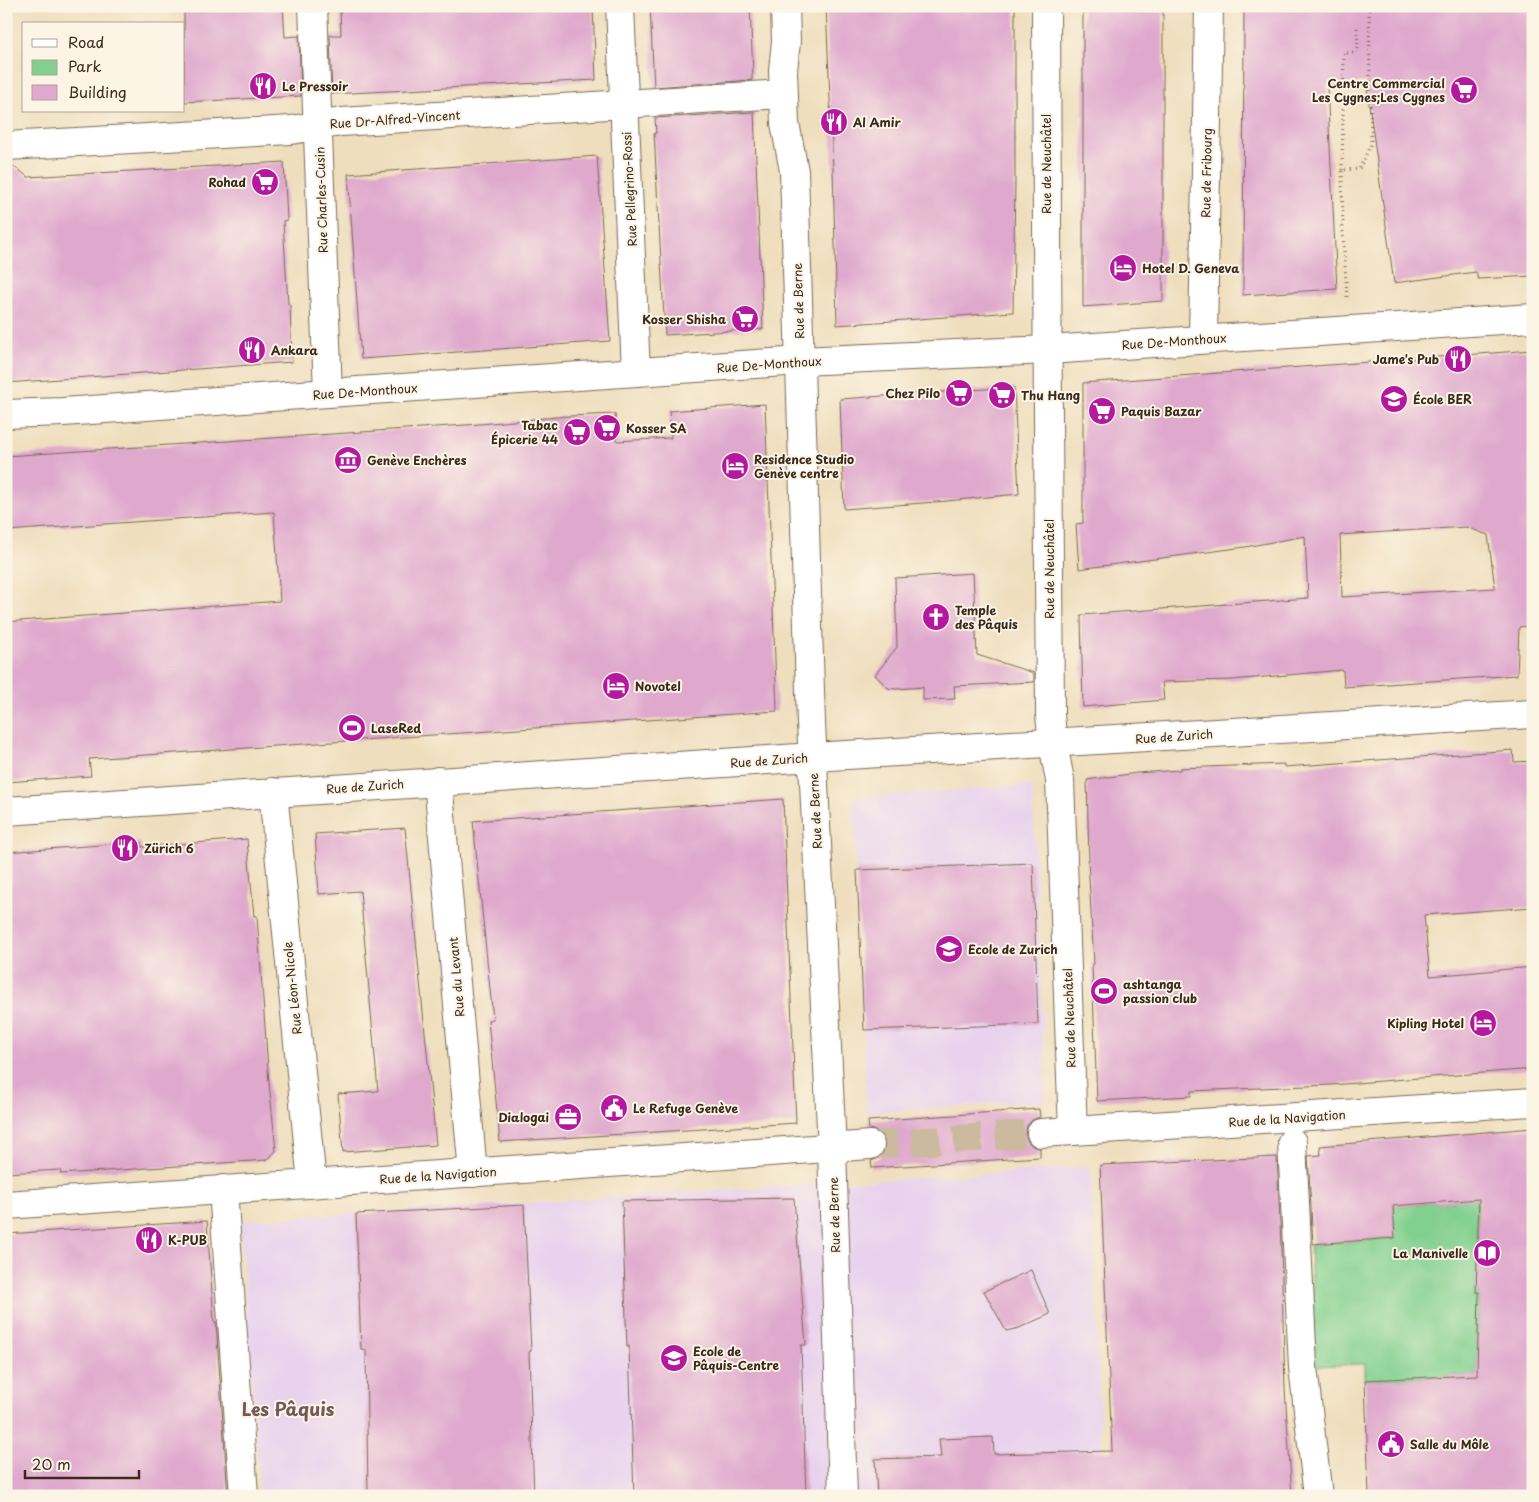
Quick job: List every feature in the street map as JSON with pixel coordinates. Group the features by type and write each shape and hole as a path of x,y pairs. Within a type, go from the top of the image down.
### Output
{"street":[{"name":"Rue Charles-Cusin","path":"313,6 328,393"},
{"name":"Rue Pellegrino-Rossi","path":"620,6 636,372"},
{"name":"Rue de Berne","path":"785,6 784,124 794,171 813,757 832,1148 843,1496"},
{"name":"Rue de Neuchâtel","path":"1046,6 1050,715 1052,744 1060,780 1073,1131"},
{"name":"Rue de Fribourg","path":"1203,339 1209,6"},
{"name":"Rue Dr-Alfred-Vincent","path":"6,146 291,130 340,122 783,94"},
{"name":"Rue De-Monthoux","path":"6,414 63,412 800,361 1048,350 1533,318"},
{"name":"Rue de Zurich","path":"6,811 813,757 1533,714"},
{"name":"Rue du Levant","path":"438,781 473,1173"},
{"name":"Rue Léon-Nicole","path":"273,792 312,1183"},
{"name":"Rue de la Navigation","path":"1041,1133 1533,1102"},
{"path":"1292,1142 1303,1367 1318,1496"},
{"name":"Rue de la Navigation","path":"6,1205 870,1145"},
{"path":"223,1189 244,1496"}],"path":[{"path":"1342,170 1359,169 1371,144 1369,6"},
{"path":"1347,297 1342,234 1344,53 1358,53 1357,26"}],"shaded area":[{"name":"Ecole de Zurich","path":"1032,785 1046,1100 867,1113 853,798"},
{"name":"Ecole de Pâquis-Centre","path":"1091,1167 1103,1496 260,1496 240,1221"}],"green space":[{"path":"1477,1199 1476,1292 1479,1292 1477,1375 1365,1380 1365,1364 1316,1366 1310,1245 1395,1238 1393,1206"}],"building":[{"path":"184,6 283,6 285,37 299,36 301,96 185,102"},
{"path":"340,6 593,6 596,80 332,94 330,35 341,35"},
{"path":"650,6 750,6 752,80 654,87"},
{"path":"826,6 1015,6 1013,312 837,325"},
{"path":"1083,6 1163,6 1163,301 1083,307"},
{"path":"1244,6 1533,6 1533,276 1478,279 1476,272 1394,283 1366,82 1327,85 1337,289 1243,295"},
{"path":"754,112 763,329 665,335 654,133 656,133 655,118"},
{"path":"597,156 610,341 361,359 348,174"},
{"path":"6,162 28,177 284,162 287,220 283,221 288,304 290,305 292,362 6,383"},
{"path":"1533,350 1533,626 1519,627 1517,675 1344,687 1343,670 1232,680 1162,682 1164,700 1083,707 1081,615 1308,598 1305,536 1245,547 1079,569 1076,524 1083,523 1083,383","holes":["1466,527 1488,535 1495,588 1342,597 1340,535"]},
{"path":"1014,387 1019,494 844,509 840,399"},
{"path":"765,404 777,711 89,759 91,776 6,782 6,622 280,601 274,512 6,531 6,456 615,414 617,441 671,438 669,411"},
{"name":"Temple des Pâquis","path":"973,573 977,655 1034,673 1034,682 954,686 955,699 923,700 923,687 888,688 875,675 897,647 895,578"},
{"path":"1513,750 1514,762 1533,761 1533,907 1424,915 1430,976 1533,967 1533,1069 1331,1085 1191,1091 1191,1096 1097,1101 1087,780 1137,773 1180,770 1180,768 1284,764 1284,767"},
{"path":"783,799 796,1123 500,1142 488,1020 493,1019 473,821"},
{"path":"405,828 436,1145 343,1152 338,1094 378,1091 360,891 319,894 315,834"},
{"path":"247,839 254,916 257,916 276,1151 267,1160 61,1174 60,1170 6,1173 6,852 141,842 141,847"},
{"path":"1033,863 1038,1024 864,1030 857,870"},
{"path":"1039,1109 1040,1117 1032,1120 1027,1126 1025,1134 1028,1142 1034,1147 1040,1148 1040,1157 872,1168 871,1161 879,1158 884,1152 886,1144 883,1136 869,1129 868,1121"},
{"path":"1533,1128 1533,1496 1369,1496 1365,1380 1477,1375 1479,1292 1476,1292 1479,1199 1393,1206 1395,1238 1313,1244 1308,1156 1321,1155 1320,1146"},
{"path":"1277,1157 1285,1390 1292,1496 877,1496 875,1459 941,1457 939,1439 993,1437 994,1454 1112,1451 1100,1165"},
{"path":"794,1198 806,1345 801,1345 806,1496 634,1496 622,1201"},
{"path":"524,1205 531,1351 529,1352 534,1496 368,1496 366,1350 361,1349 356,1214"},
{"path":"207,1221 228,1496 6,1496 6,1234"},
{"path":"1031,1270 1050,1314 1019,1328 1006,1331 984,1291"}],"tunnel":[{"path":"870,1145 1041,1133"}],"place":[{"name":"Le Pressoir","path":"263,86"},
{"name":"Centre Commercial Les Cygnes;Les Cygnes","path":"1464,90"},
{"name":"Al Amir","path":"834,122"},
{"name":"Rohad","path":"265,182"},
{"name":"Hotel D. Geneva","path":"1123,268"},
{"name":"Kosser Shisha","path":"745,319"},
{"name":"Ankara","path":"252,350"},
{"name":"Jame's Pub","path":"1458,359"},
{"name":"Chez Pilo","path":"959,393"},
{"name":"Thu Hang","path":"1002,395"},
{"name":"École BER","path":"1394,399"},
{"name":"Paquis Bazar","path":"1102,411"},
{"name":"Kosser SA","path":"607,428"},
{"name":"Tabac Épicerie 44","path":"577,432"},
{"name":"Genève Enchères","path":"348,460"},
{"name":"Residence Studio Genève centre","path":"735,466"},
{"name":"Temple des Pâquis","path":"936,617"},
{"name":"Novotel","path":"616,686"},
{"name":"LaseRed","path":"352,728"},
{"name":"Zürich 6","path":"125,848"},
{"name":"Ecole de Zurich","path":"949,949"},
{"name":"ashtanga passion club","path":"1104,991"},
{"name":"Kipling Hotel","path":"1483,1023"},
{"name":"Le Refuge Genève","path":"614,1108"},
{"name":"Dialogai","path":"568,1117"},
{"name":"K-PUB","path":"149,1240"},
{"name":"La Manivelle","path":"1487,1253"},
{"name":"Ecole de Pâquis-Centre","path":"674,1358"},
{"name":"Salle du Môle","path":"1391,1444"}],"district":[{"name":"Les Pâquis","path":"288,1408"}]}
